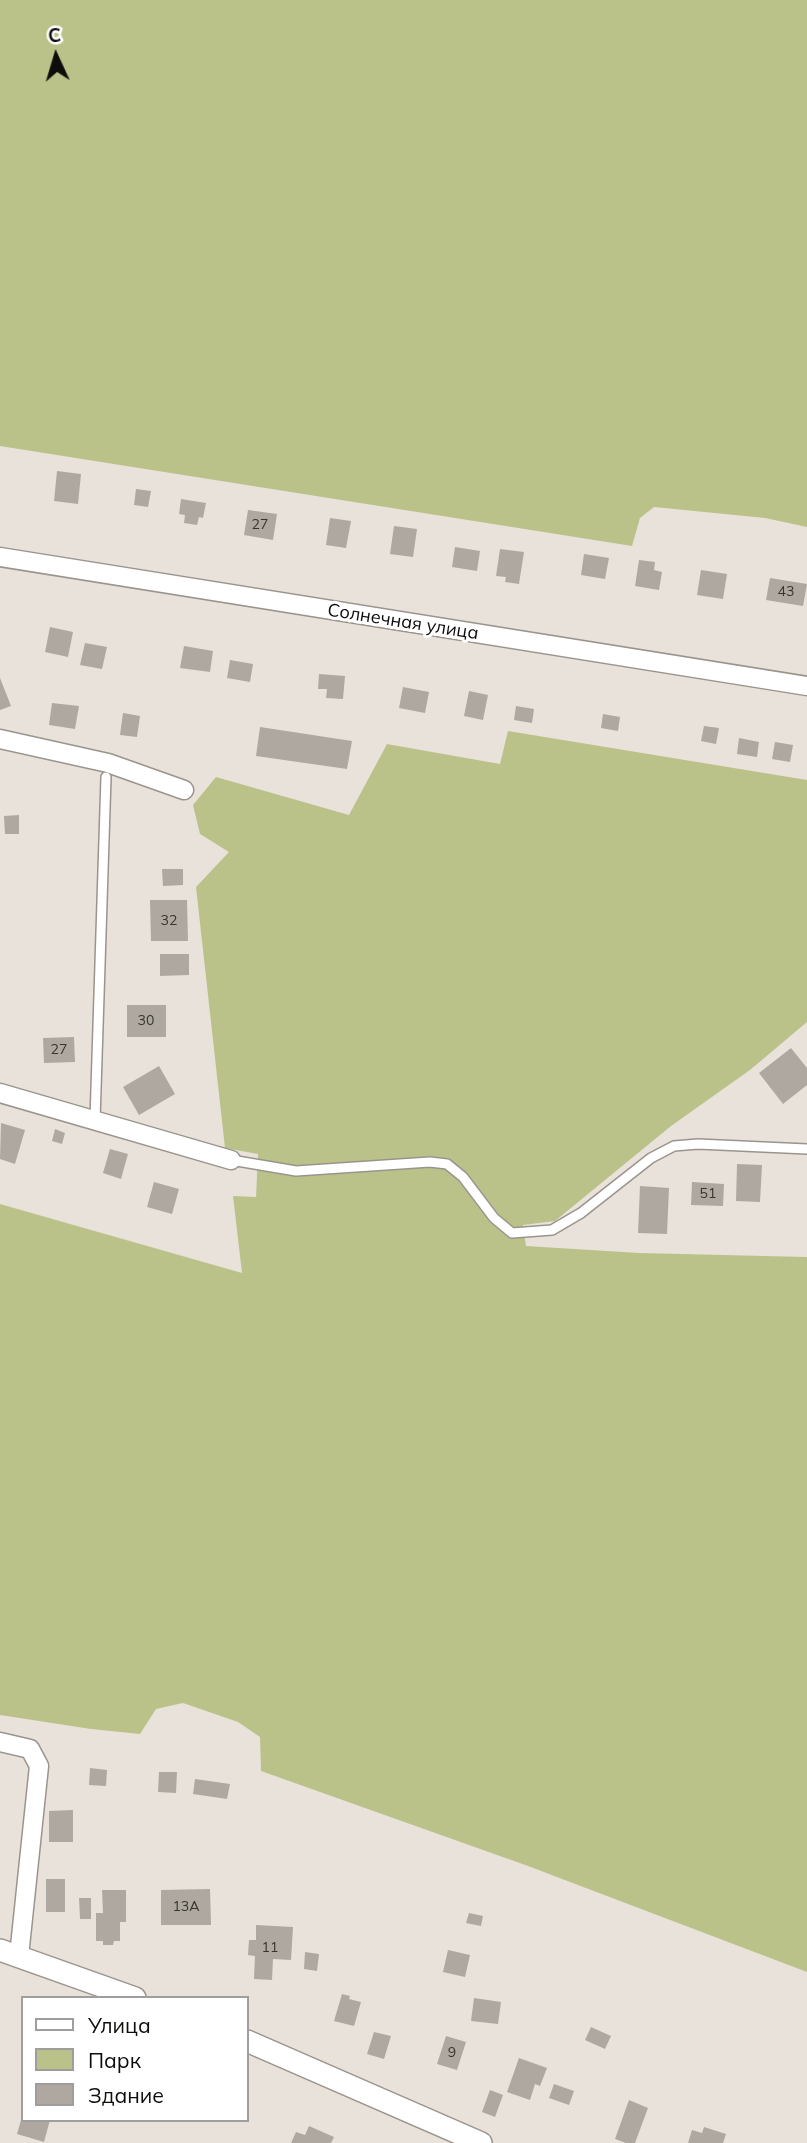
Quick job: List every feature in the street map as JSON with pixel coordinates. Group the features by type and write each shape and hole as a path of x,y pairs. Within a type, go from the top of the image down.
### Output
{"street":[{"name":"Солнечная улица","path":"0,557 807,686"},
{"path":"0,739 108,763 184,790"},
{"path":"0,1093 231,1160"},
{"path":"0,1742 30,1749 39,1766 10,1953 129,1996"},
{"path":"248,2041 481,2143"}],"lane":[{"path":"95,1121 106,777"},
{"path":"231,1160 296,1171 430,1162 447,1164 463,1178 494,1217 512,1234 552,1230 581,1213 651,1158 674,1146 698,1144 807,1149"}],"green space":[{"path":"0,0 807,0 807,527 765,518 654,507 640,518 632,546 0,446"},
{"path":"508,731 807,780 807,1022 750,1070 671,1126 555,1221 523,1225 526,1246 639,1253 807,1257 807,1972 528,1866 261,1771 260,1737 238,1722 183,1703 156,1709 140,1734 0,1715 0,1204 242,1273 233,1196 256,1197 258,1154 225,1148 196,887 229,852 200,834 193,805 216,777 349,815 387,744 500,764"}],"building":[{"path":"57,471 81,474 78,504 54,501"},
{"path":"136,489 151,491 148,507 134,505"},
{"path":"181,499 206,503 203,518 199,517 197,525 184,523 185,515 179,514"},
{"path":"248,510 277,514 273,540 244,535"},
{"path":"330,518 351,521 346,548 326,545"},
{"path":"394,526 417,529 413,557 390,554"},
{"path":"455,547 480,551 477,571 452,567"},
{"path":"500,549 524,552 519,584 505,582 506,577 496,576"},
{"path":"584,554 609,558 605,579 581,575"},
{"path":"639,560 655,562 654,570 662,572 659,590 635,586"},
{"path":"701,570 727,574 723,599 697,595"},
{"path":"770,578 807,584 803,606 766,600"},
{"path":"50,627 73,632 68,657 45,652"},
{"path":"85,643 107,647 102,669 80,665"},
{"path":"184,646 213,651 210,672 180,668"},
{"path":"230,660 253,664 250,682 227,678"},
{"path":"319,674 345,676 343,699 326,698 327,689 318,689"},
{"path":"0,678 11,706 0,710"},
{"path":"403,687 429,692 425,713 399,708"},
{"path":"469,691 488,695 483,720 464,716"},
{"path":"52,703 79,706 75,729 49,725"},
{"path":"516,706 534,709 532,723 514,720"},
{"path":"123,713 140,716 137,737 120,735"},
{"path":"603,714 620,717 618,731 601,728"},
{"path":"704,726 719,728 716,744 701,741"},
{"path":"260,727 352,741 347,769 256,756"},
{"path":"739,738 759,742 757,757 737,754"},
{"path":"775,742 793,745 790,762 772,759"},
{"path":"19,815 19,834 5,834 4,816"},
{"path":"162,869 183,869 183,885 163,886"},
{"path":"150,900 187,900 188,941 151,941"},
{"path":"160,954 189,954 189,975 160,976"},
{"path":"127,1005 166,1005 166,1037 127,1037"},
{"path":"74,1037 75,1062 44,1063 43,1038"},
{"path":"791,1048 807,1068 807,1085 783,1104 759,1073"},
{"path":"159,1066 175,1094 139,1115 123,1087"},
{"path":"1,1123 25,1130 15,1164 0,1159"},
{"path":"55,1129 65,1133 62,1144 52,1141"},
{"path":"110,1149 128,1154 121,1179 103,1173"},
{"path":"737,1164 762,1165 760,1202 736,1201"},
{"path":"154,1182 179,1189 172,1214 147,1207"},
{"path":"692,1182 724,1184 723,1206 691,1205"},
{"path":"640,1186 669,1188 667,1234 638,1233"},
{"path":"90,1768 107,1770 106,1786 89,1785"},
{"path":"159,1772 177,1772 176,1793 158,1792"},
{"path":"195,1779 230,1784 227,1799 193,1794"},
{"path":"73,1810 73,1842 49,1842 49,1811"},
{"path":"46,1879 65,1879 65,1912 46,1912"},
{"path":"210,1889 211,1925 161,1925 161,1890"},
{"path":"102,1890 126,1890 126,1922 120,1922 120,1941 114,1941 113,1945 103,1945 103,1941 96,1941 96,1913 103,1913"},
{"path":"79,1898 91,1898 91,1919 80,1919"},
{"path":"469,1913 483,1916 481,1926 466,1923"},
{"path":"256,1925 293,1927 291,1960 273,1959 272,1980 254,1979 255,1956 248,1955 249,1940 256,1940"},
{"path":"448,1950 470,1955 465,1977 443,1972"},
{"path":"305,1952 319,1954 317,1971 304,1969"},
{"path":"342,1994 361,2002 354,2026 334,2021"},
{"path":"474,1998 501,2002 498,2024 471,2021"},
{"path":"591,2027 611,2036 605,2049 585,2040"},
{"path":"374,2032 391,2036 384,2059 367,2054"},
{"path":"446,2036 466,2042 457,2070 437,2064"},
{"path":"519,2058 547,2068 540,2086 535,2084 530,2100 507,2092"},
{"path":"554,2084 574,2091 569,2105 549,2098"},
{"path":"490,2090 503,2095 495,2117 482,2112"},
{"path":"629,2100 648,2108 635,2143 615,2139"},
{"path":"21,2120 49,2122 44,2142 17,2134"},
{"path":"309,2126 334,2137 331,2143 291,2143 296,2132 305,2135"},
{"path":"704,2127 726,2134 723,2143 688,2143 692,2130 702,2133"}]}
